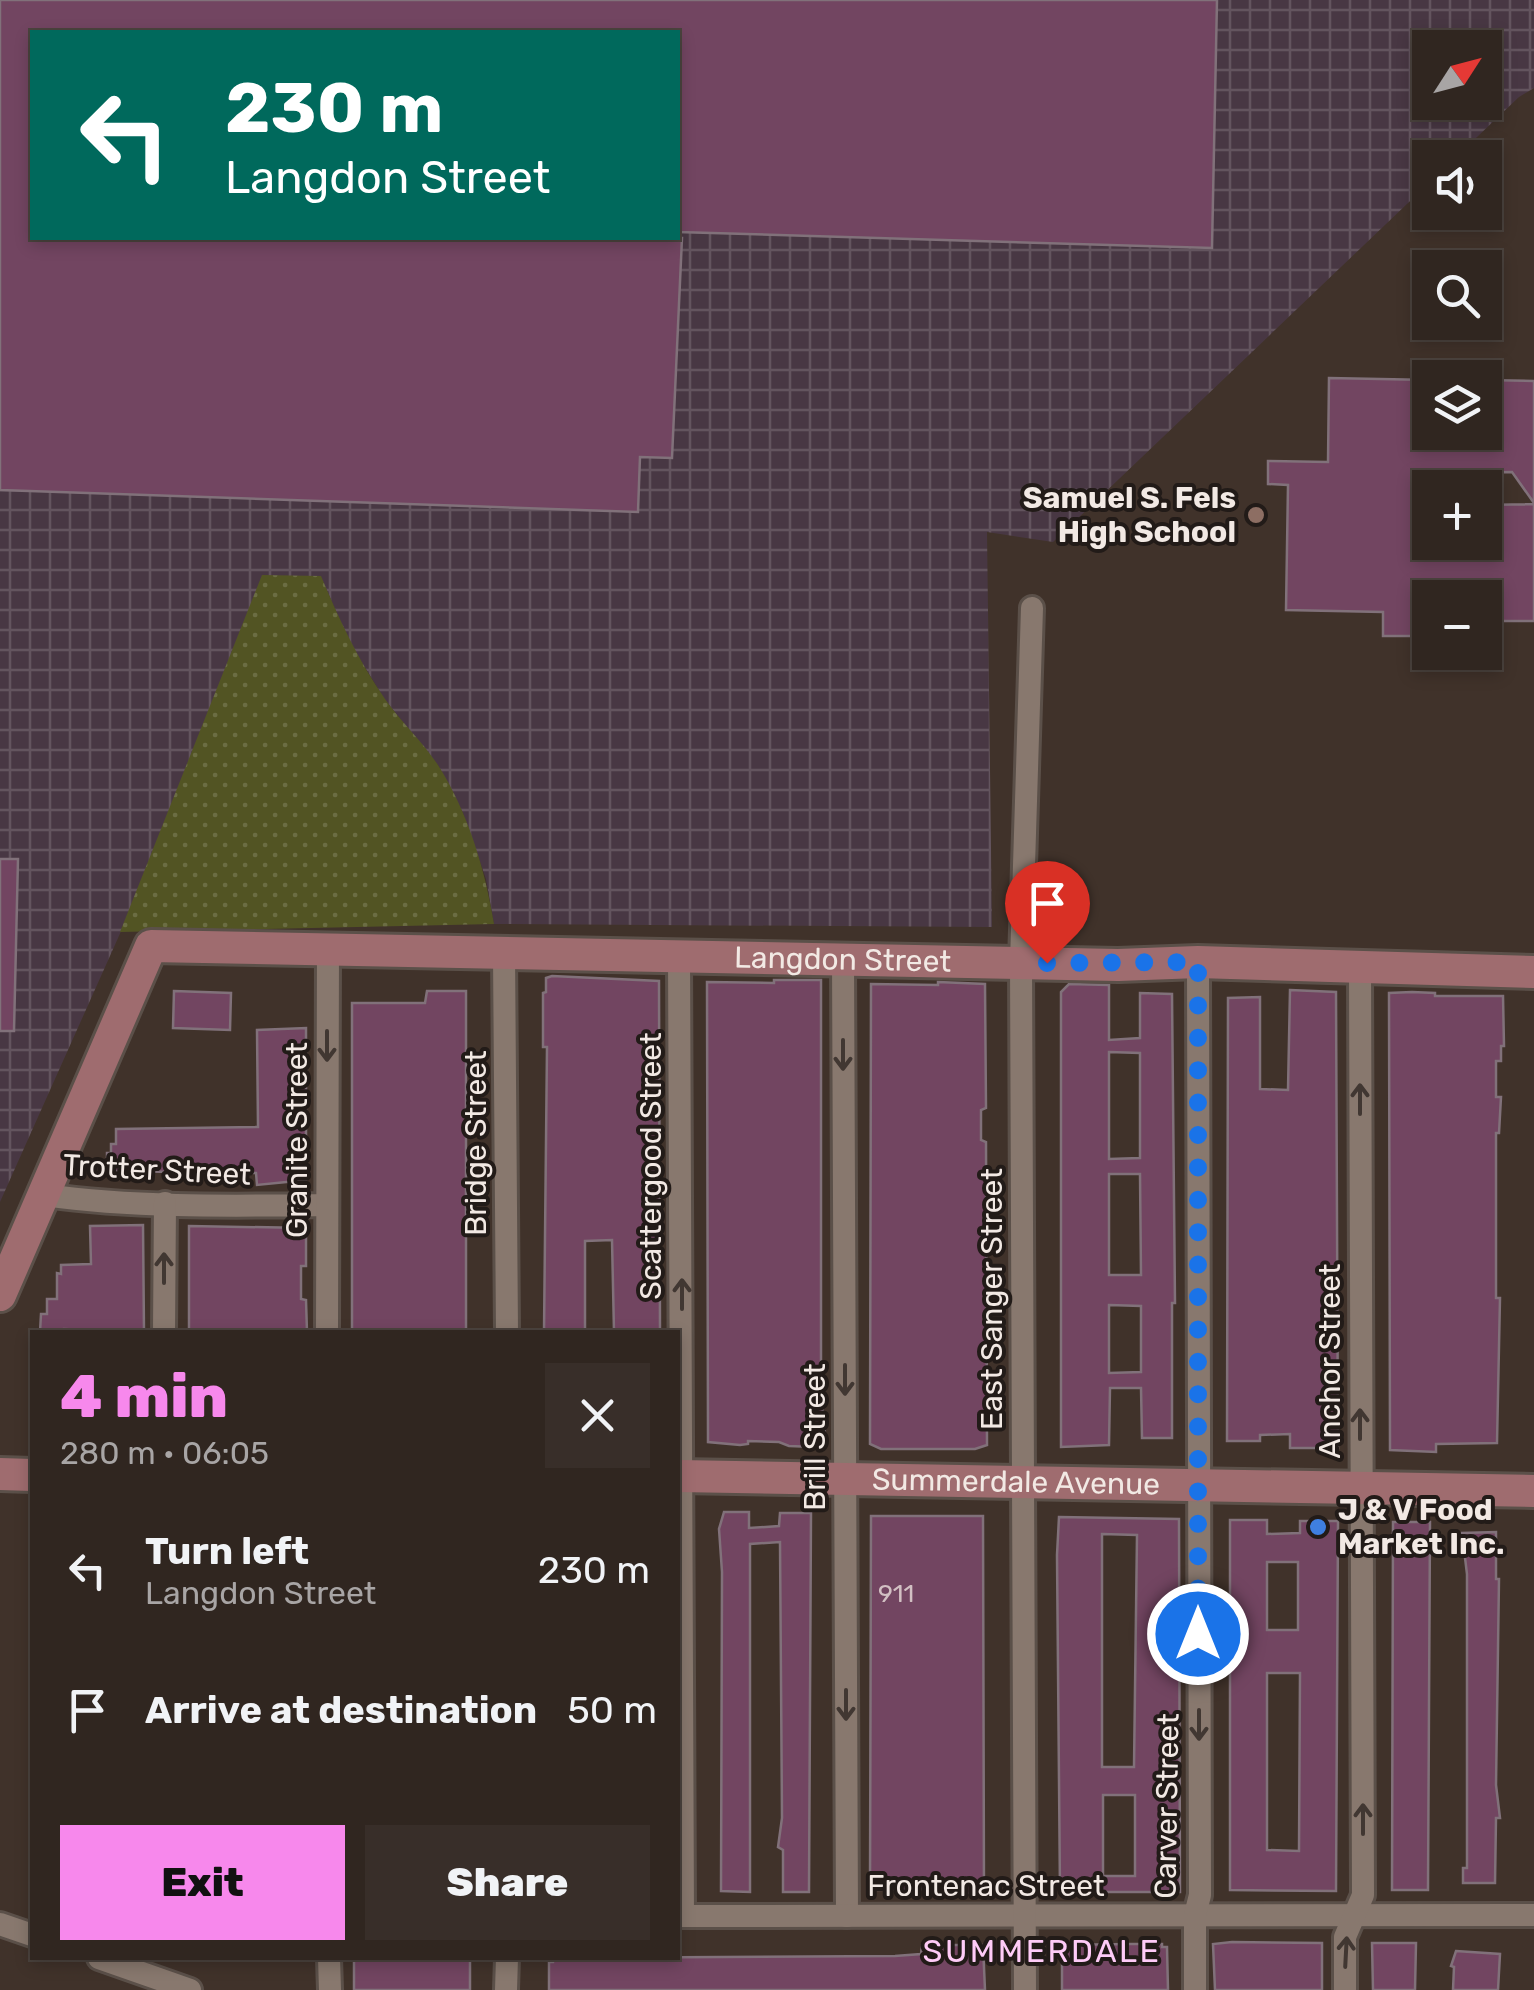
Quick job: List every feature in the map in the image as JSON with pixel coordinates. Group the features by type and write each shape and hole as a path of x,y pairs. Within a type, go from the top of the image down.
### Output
{"street":[{"name":"East Sanger Street","path":"1025,1990 1020,962 1032,608"},
{"name":"Langdon Street","path":"44,1195 151,946 1198,962 1534,972"},
{"name":"Granite Street","path":"327,1330 328,948"},
{"name":"Bridge Street","path":"504,953 508,1330"},
{"name":"Scattergood Street","path":"679,955 680,1330"},
{"name":"Brill Street","path":"843,957 847,1916"},
{"name":"Carver Street","path":"1194,1990 1195,1915 1200,1895 1198,962"},
{"name":"Anchor Street","path":"1345,1990 1345,1937 1363,1895 1360,968"},
{"name":"Trotter Street","path":"44,1195 165,1204 326,1205"},
{"path":"0,1295 44,1195"},
{"path":"164,1330 165,1204"},
{"path":"0,1474 30,1475"},
{"name":"Scattergood Street","path":"680,1476 680,1916"},
{"name":"Summerdale Avenue","path":"680,1476 1534,1492"},
{"name":"Frontenac Street","path":"680,1916 1534,1915"},
{"path":"0,1924 30,1934"},
{"path":"104,1960 190,1990"},
{"path":"165,1960 165,1982"},
{"path":"330,1960 330,1990"},
{"path":"506,1990 507,1960"}],"shaded area":[{"path":"0,0 1534,0 1534,88 1502,113 1502,30 1412,30 1412,120 1495,120 1474,140 1412,140 1412,199 1053,542 987,532 992,927 494,924 486,879 463,813 438,765 385,700 350,643 321,577 135,900 0,1202"}],"green space":[{"path":"262,575 321,576 366,669 438,765 458,802 480,862 494,924 120,932"}],"building":[{"path":"0,0 1217,0 1212,248 680,232 680,30 30,30 30,240 682,238 672,458 640,457 638,512 0,490"},
{"name":"Samuel S. Fels High School","path":"1329,378 1412,380 1412,450 1502,450 1502,380 1534,381 1534,503 1512,472 1412,470 1412,560 1502,560 1502,505 1534,504 1534,621 1502,621 1502,580 1412,580 1412,636 1383,636 1383,612 1286,610 1288,485 1268,484 1268,461 1328,462"},
{"path":"0,859 18,859 14,1031 0,1031"},
{"path":"546,978 659,981 660,1330 614,1330 612,1240 585,1241 585,1330 544,1330"},
{"path":"821,980 821,1398 826,1442 814,1447 779,1442 708,1442 707,982"},
{"path":"871,984 985,984 986,1108 981,1110 981,1140 986,1142 987,1445 975,1449 881,1449 870,1444"},
{"path":"1069,984 1109,985 1109,1040 1140,1038 1140,993 1172,994 1172,1438 1142,1438 1141,1388 1110,1388 1109,1445 1061,1447 1061,992","holes":["1109,1052 1140,1053 1140,1158 1109,1159","1109,1174 1140,1174 1141,1275 1109,1275","1109,1305 1141,1306 1141,1372 1109,1373"]},
{"path":"1290,990 1336,992 1338,1448 1290,1448 1290,1434 1260,1435 1260,1441 1227,1441 1228,998 1260,997 1260,1089 1288,1090"},
{"path":"174,991 231,993 230,1030 173,1028"},
{"path":"427,991 466,991 466,1330 352,1330 352,1003 425,1003"},
{"path":"1389,993 1503,996 1504,1046 1501,1061 1496,1061 1496,1097 1501,1097 1496,1133 1496,1298 1500,1298 1497,1443 1436,1444 1436,1452 1390,1450"},
{"path":"306,1028 306,1180 257,1185 256,1173 107,1171 107,1153 111,1153 111,1144 116,1144 116,1129 258,1127 257,1030"},
{"path":"143,1225 144,1330 40,1330 41,1314 47,1314 47,1299 57,1299 57,1273 61,1274 61,1265 91,1264 90,1226"},
{"path":"189,1226 306,1228 301,1299 306,1300 307,1330 189,1330"},
{"path":"724,1512 749,1512 749,1528 779,1526 780,1513 811,1513 809,1892 783,1892 783,1850 778,1847 782,1818 780,1542 750,1544 750,1892 721,1891 719,1529"},
{"path":"871,1516 983,1516 984,1893 870,1890"},
{"path":"1059,1517 1179,1519 1180,1892 1060,1892","holes":["1102,1534 1137,1535 1134,1767 1102,1767","1103,1795 1135,1795 1135,1876 1103,1876"]},
{"path":"1230,1520 1267,1520 1267,1534 1300,1533 1300,1521 1338,1521 1336,1891 1230,1890","holes":["1267,1562 1298,1562 1298,1630 1267,1630","1267,1673 1300,1673 1299,1851 1267,1850"]},
{"path":"1393,1522 1430,1522 1428,1890 1392,1890"},
{"path":"1496,1532 1496,1785 1500,1818 1496,1818 1495,1883 1463,1883 1463,1868 1467,1868 1467,1574 1462,1533"},
{"path":"1322,1943 1322,1990 1215,1990 1213,1944"},
{"path":"1372,1943 1416,1943 1415,1990 1373,1990"},
{"path":"922,1945 983,1945 985,1990 549,1990 549,1962 553,1960 921,1954"},
{"path":"1062,1945 1167,1947 1168,1990 1062,1990"},
{"path":"1456,1951 1500,1954 1498,1990 1453,1990 1451,1966"},
{"path":"354,1960 470,1960 470,1990 354,1990"}],"place":[{"name":"Samuel S. Fels High School","path":"1256,515"},
{"name":"J & V Food Market Inc.","path":"1318,1527"}],"district":[{"name":"SUMMERDALE","path":"1042,1951"}],"route":[{"path":"1047,963 1198,962 1198,1634"}]}
